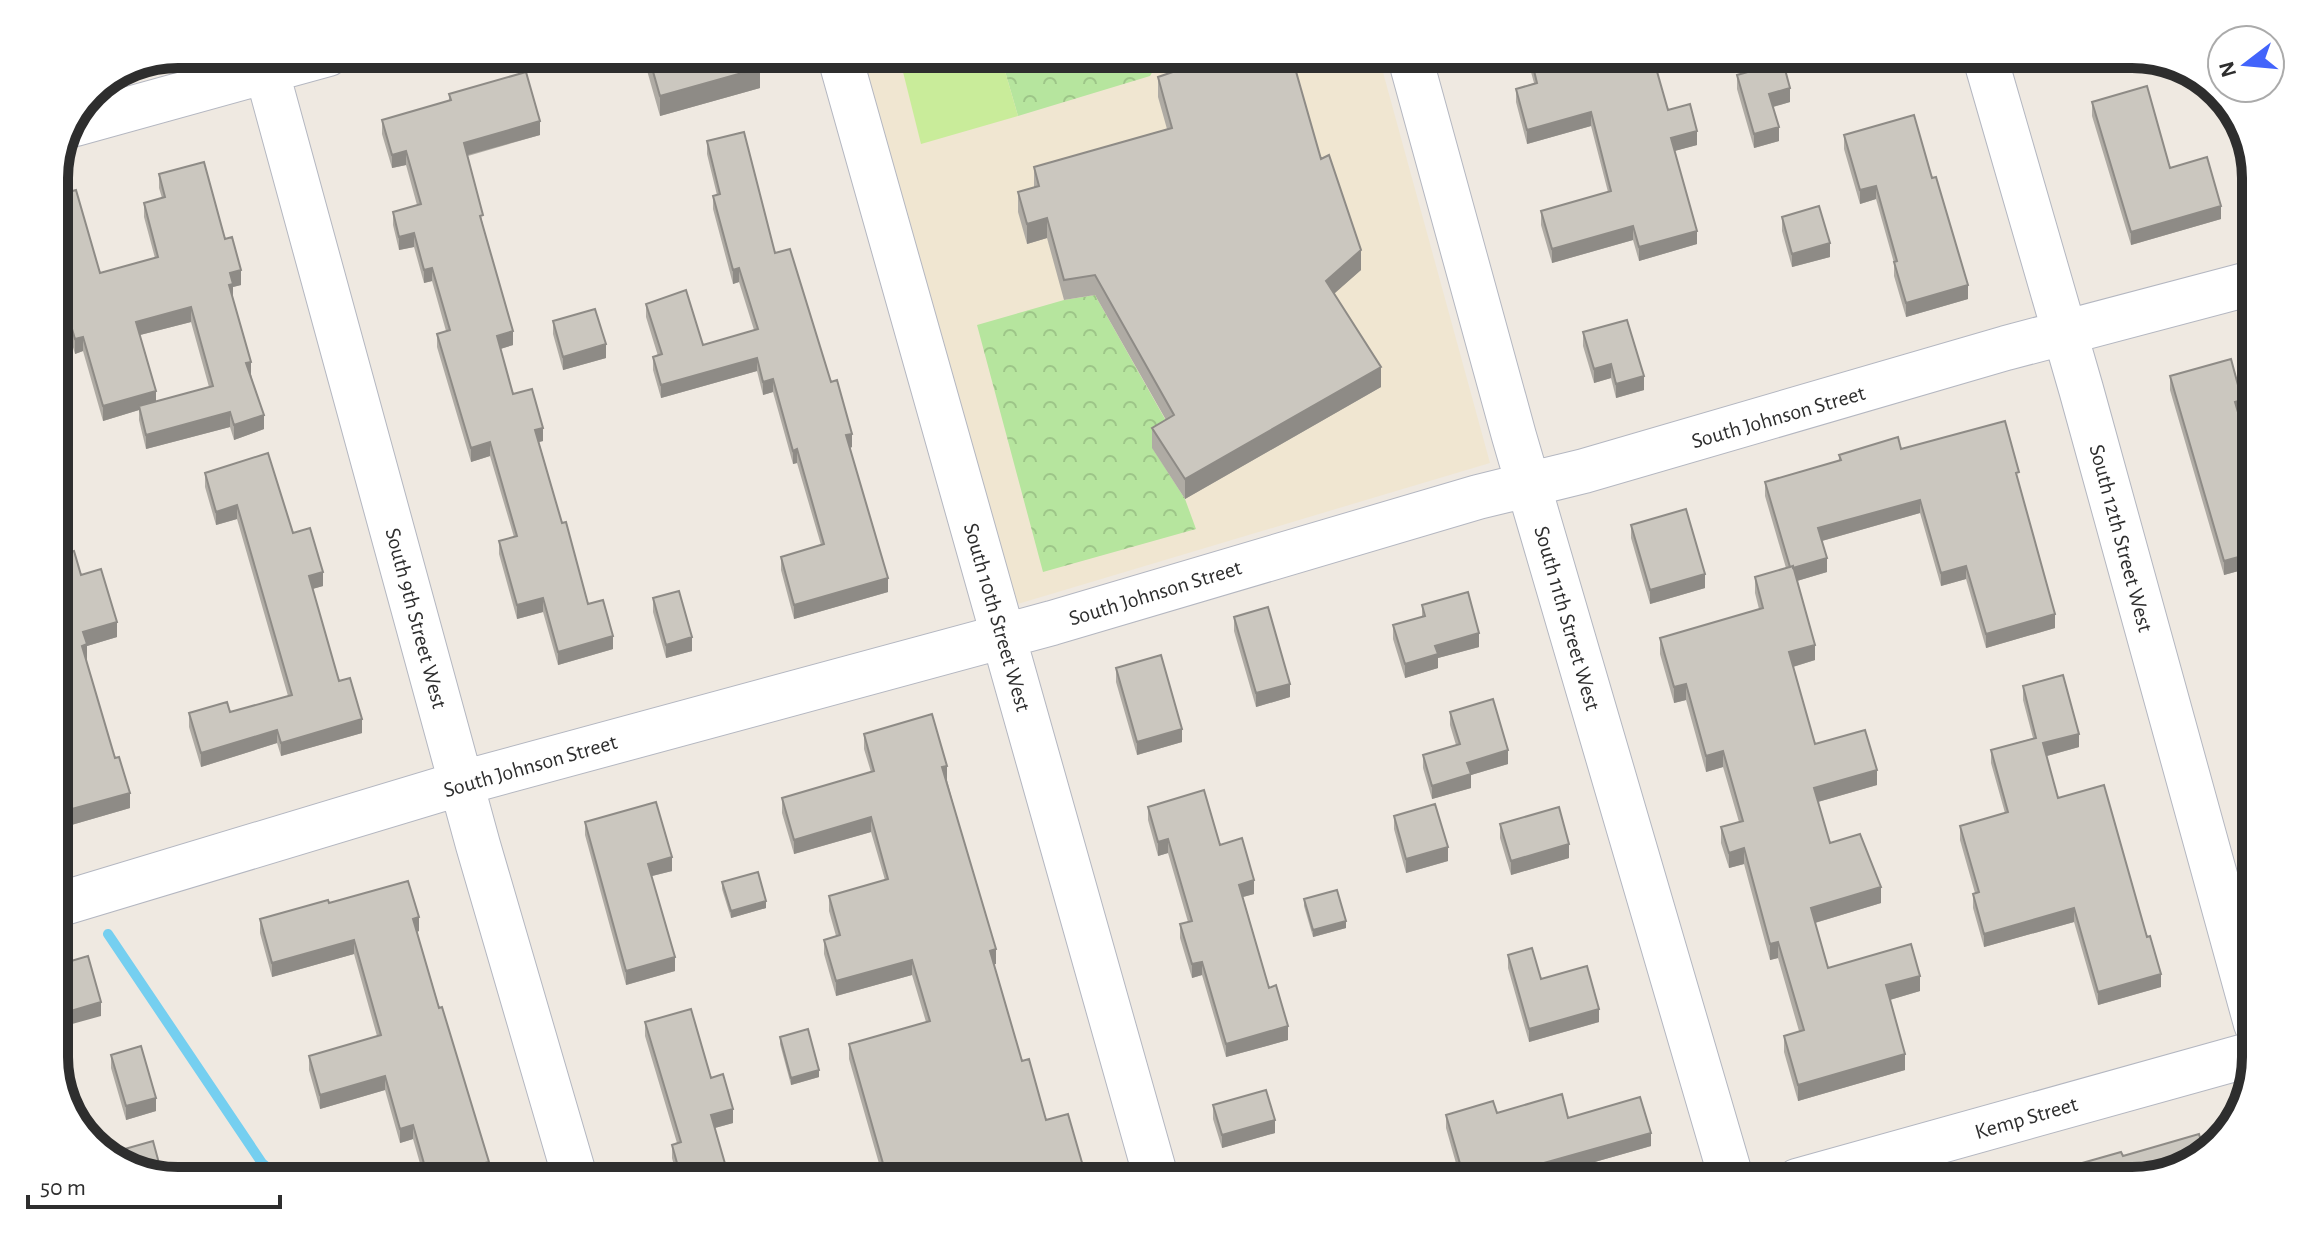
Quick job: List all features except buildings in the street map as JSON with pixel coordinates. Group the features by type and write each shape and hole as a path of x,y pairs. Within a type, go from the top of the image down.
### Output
{"street":[{"path":"84,121 249,68"},
{"name":"South 9th Street West","path":"265,68 462,783 572,1167"},
{"name":"South 10th Street West","path":"843,68 1153,1167"},
{"name":"South 11th Street West","path":"1413,68 1529,483 1728,1167"},
{"name":"South 12th Street West","path":"1988,68 2065,332 2242,973"},
{"name":"South Johnson Street","path":"68,902 462,783 1005,636 1529,483 1584,471 2065,332 2242,286"},
{"name":"Kemp Street","path":"1847,1167 2242,1057"}],"shaded area":[{"path":"866,68 1382,68 1490,463 1014,605"}],"green space":[{"path":"902,68 1004,68 1018,116 921,144"},
{"path":"1004,68 1155,68 1150,76 1018,116"},
{"path":"1095,295 1174,435 1153,449 1185,499 1196,529 1043,572 977,325 1064,300"}],"waterway":[{"path":"108,934 267,1167"}]}
